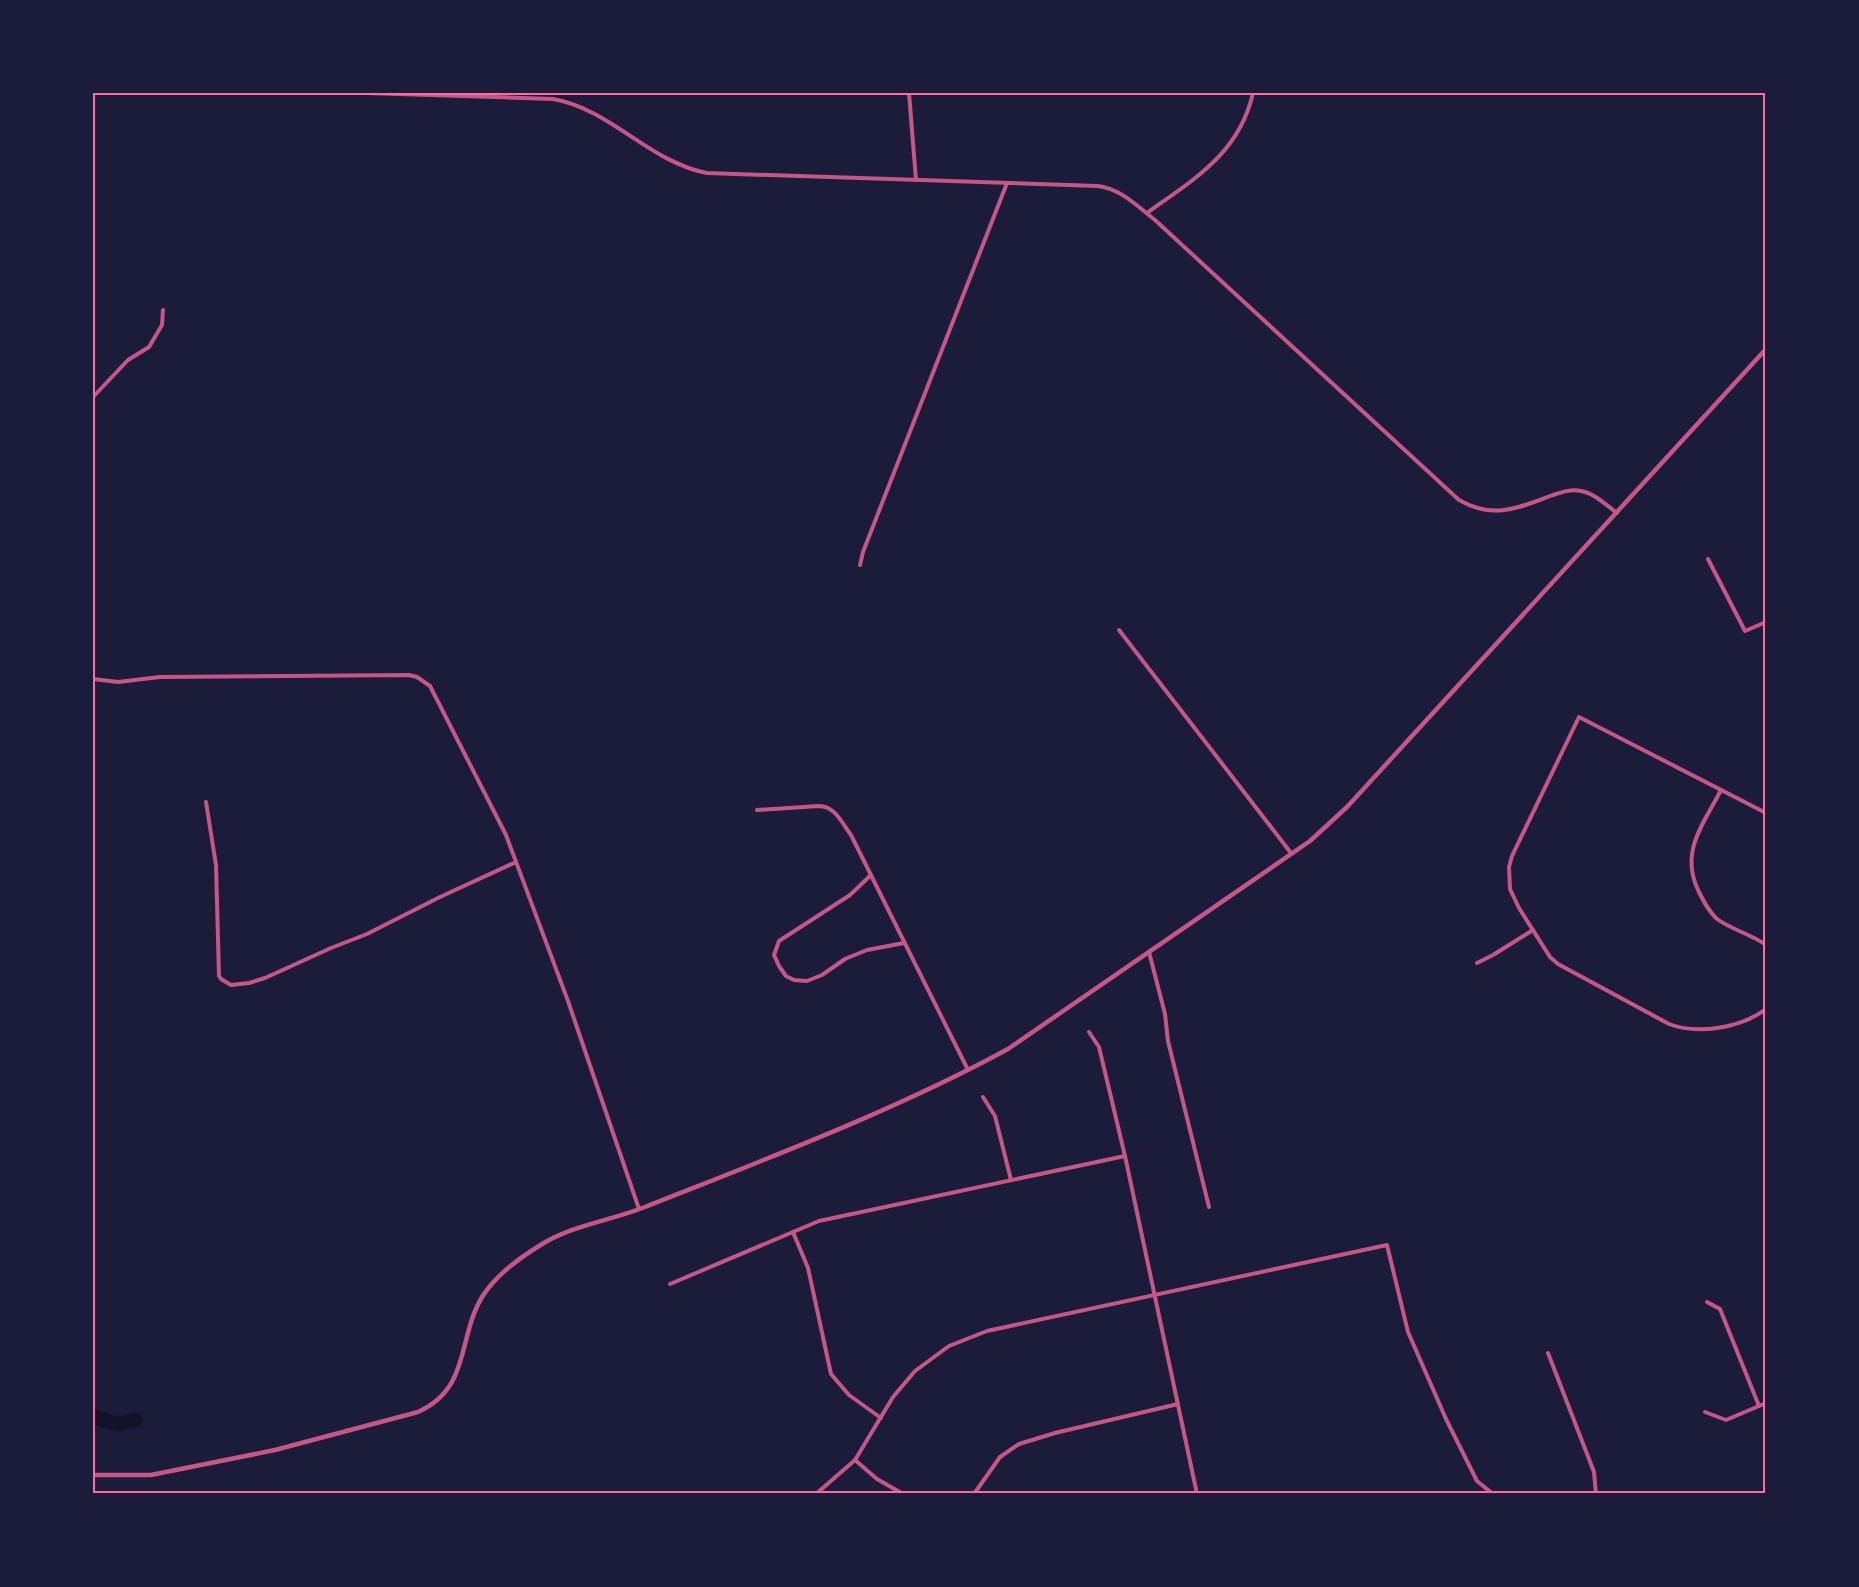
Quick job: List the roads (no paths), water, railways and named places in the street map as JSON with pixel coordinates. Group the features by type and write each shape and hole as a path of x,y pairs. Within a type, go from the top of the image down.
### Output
{"street":[{"path":"367,93 568,101 596,113 674,163 691,170 1103,186 1124,195 1147,213 1459,500 1480,510 1504,511 1567,491 1580,491 1593,495 1617,513"},
{"path":"909,93 916,180"},
{"path":"1147,213 1206,170 1223,154 1242,125 1253,93"},
{"path":"860,565 863,552 935,372 1006,183"},
{"path":"93,397 128,360 149,347 162,325 163,310"},
{"path":"93,1475 151,1475 275,1450 418,1412 429,1407 442,1397 452,1384 477,1307 487,1290 501,1275 534,1249 580,1227 639,1209 811,1140 968,1070 1008,1049 1310,841 1347,807 1766,349"},
{"path":"1708,559 1745,631 1766,622"},
{"path":"1119,630 1291,853"},
{"path":"93,679 118,682 160,677 417,677 424,680 432,689 506,835 568,1001 639,1209"},
{"path":"1766,813 1579,717 1517,845 1509,867 1510,889 1518,908 1550,957 1569,971 1679,1028 1712,1029 1749,1020 1766,1009"},
{"path":"1721,790 1693,844 1690,860 1692,875 1703,901 1716,918 1766,945"},
{"path":"206,802 216,865 219,975 231,985 265,978 358,938 516,862"},
{"path":"757,810 819,806 833,810 850,835 871,875 968,1070"},
{"path":"871,875 850,895 820,912 779,941 774,955 779,966 786,976 794,980 807,981 822,975 845,959 867,950 904,943"},
{"path":"1477,963 1493,956 1533,930"},
{"path":"1149,952 1165,1014 1168,1041 1209,1208"},
{"path":"1089,1032 1099,1047 1125,1156 1197,1494"},
{"path":"983,1096 995,1116 1011,1180"},
{"path":"670,1284 819,1221 1125,1156"},
{"path":"793,1232 808,1268 831,1374 849,1395 881,1418"},
{"path":"816,1494 855,1460 893,1397 915,1371 949,1346 987,1331 1387,1245 1408,1332 1446,1419 1477,1482 1493,1494"},
{"path":"1707,1302 1720,1309 1759,1406"},
{"path":"1548,1353 1594,1472 1596,1494"},
{"path":"1705,1412 1726,1420 1766,1403"},
{"path":"974,1494 1000,1457 1018,1444 1054,1432 1178,1404"},
{"path":"855,1460 877,1479 903,1494"}],"waterway":[{"path":"93,1417 119,1424 135,1420"}]}
